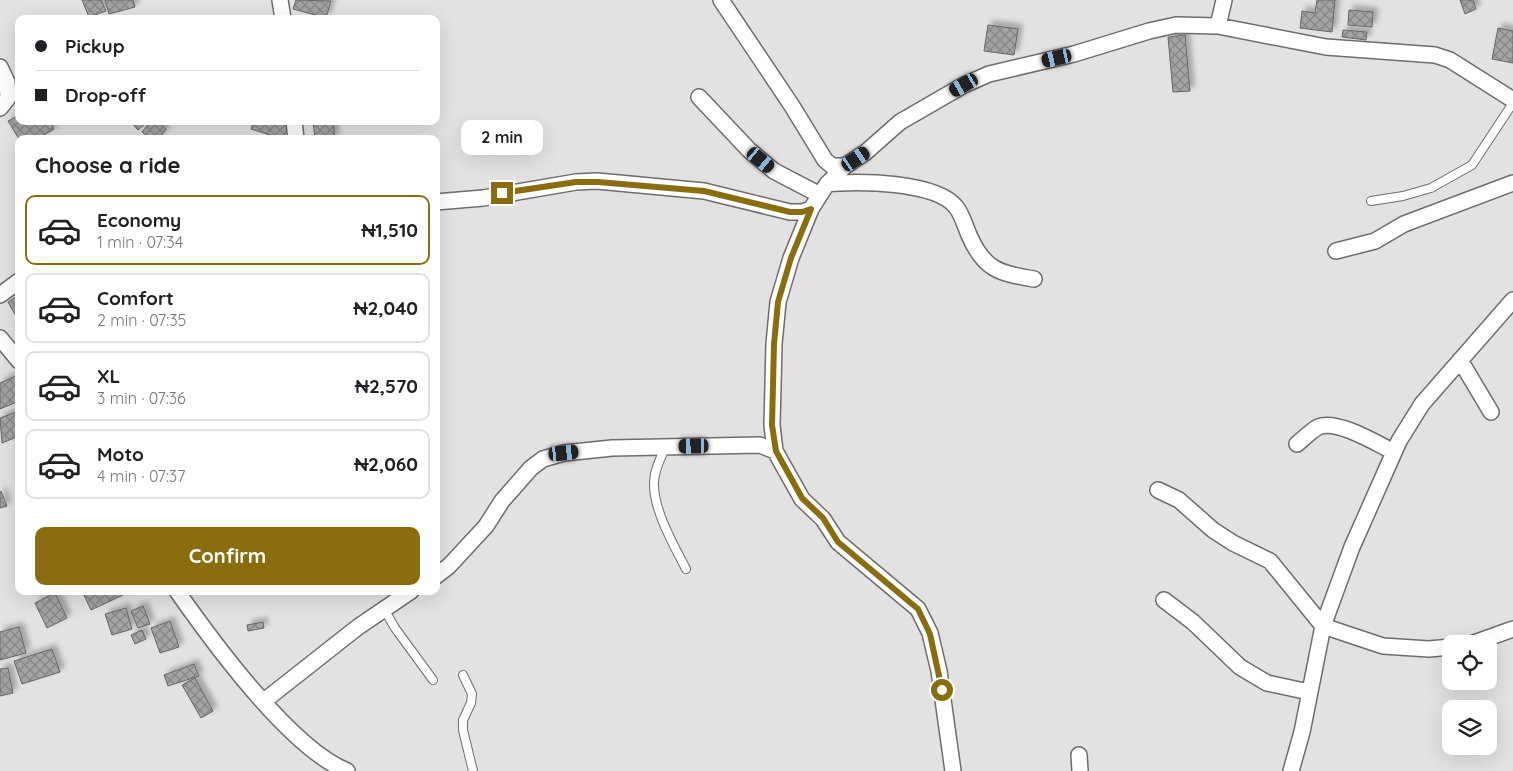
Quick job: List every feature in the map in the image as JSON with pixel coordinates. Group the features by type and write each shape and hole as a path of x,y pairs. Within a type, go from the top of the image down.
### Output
{"street":[{"path":"280,0 282,15"},
{"path":"721,0 787,98 825,160 832,166 845,166"},
{"path":"1218,26 1224,0"},
{"path":"952,771 939,671 930,634 918,609 838,542 823,518 802,498 776,451 772,425 774,344 778,302 791,258 811,209 824,189 845,166 866,152 900,122 989,74 1074,54 1149,31 1176,25 1218,26 1326,47 1435,55 1450,60 1513,102"},
{"path":"0,67 6,82 8,98 0,108"},
{"path":"699,96 748,150 774,170 824,189 863,182 920,188 943,195 956,207 979,255 1003,274 1034,279"},
{"path":"440,202 483,198 576,182 598,182 704,191 790,212 802,212 811,209"},
{"path":"1336,252 1375,241 1404,224 1513,183"},
{"path":"0,295 15,284"},
{"path":"1291,771 1302,732 1323,626 1352,547 1394,452 1422,404 1513,300"},
{"path":"0,338 15,356"},
{"path":"1460,360 1491,412"},
{"path":"1297,444 1317,428 1329,425 1349,431 1394,452"},
{"path":"440,573 449,566 480,532 502,501 531,468 543,458 564,453 612,448 666,446 760,444 776,451"},
{"path":"1158,490 1179,500 1213,530 1233,543 1270,561 1323,626 1383,646 1430,649 1442,648"},
{"path":"180,595 202,627 264,701 300,740 336,766 347,771"},
{"path":"264,701 405,595"},
{"path":"1164,600 1193,622 1240,667 1267,683 1309,692"},
{"path":"1496,635 1513,629"},
{"path":"1079,755 1080,771"}],"lane":[{"path":"1371,201 1404,196 1431,188 1472,165 1513,102"},
{"path":"666,446 655,473 654,490 670,536 686,569"},
{"path":"384,609 394,628 433,680"},
{"path":"463,675 472,694 471,703 463,720 462,730 473,771"}],"building":[{"path":"82,0 101,0 106,11 88,15"},
{"path":"105,0 133,0 135,7 109,14"},
{"path":"296,0 331,1 327,15 315,15 293,9"},
{"path":"1317,0 1335,0 1332,32 1300,28 1302,11 1315,13"},
{"path":"1460,0 1473,0 1476,9 1465,14"},
{"path":"1349,10 1373,12 1372,27 1348,25"},
{"path":"988,25 1018,29 1014,55 984,51"},
{"path":"1498,28 1513,31 1513,63 1492,59"},
{"path":"1343,30 1367,32 1366,40 1342,37"},
{"path":"1185,35 1190,91 1173,92 1168,37"},
{"path":"15,117 15,125 52,125 54,129 44,135 17,135 8,121"},
{"path":"134,125 144,125 138,130"},
{"path":"148,125 161,125 166,129 162,135 146,135 142,132"},
{"path":"252,125 288,125 285,135 270,135 251,129"},
{"path":"313,125 333,125 335,135 315,135"},
{"path":"15,298 15,314 8,302"},
{"path":"15,376 15,403 0,409 0,383"},
{"path":"15,412 15,438 2,443 0,418"},
{"path":"0,492 7,506 0,508"},
{"path":"51,595 56,595 67,618 47,628 35,603"},
{"path":"84,595 123,595 91,610"},
{"path":"143,606 150,624 138,628 131,611"},
{"path":"126,608 132,629 112,635 105,614"},
{"path":"170,621 179,647 160,653 151,628"},
{"path":"263,622 264,628 248,631 247,625"},
{"path":"19,627 26,653 0,660 0,632"},
{"path":"142,630 146,639 135,644 131,635"},
{"path":"52,649 60,672 22,684 14,661"},
{"path":"194,664 199,676 168,686 164,675"},
{"path":"8,668 13,693 0,696 0,669"},
{"path":"195,678 213,711 201,718 182,685"}],"route":[{"path":"502,193 576,182 598,182 704,191 790,212 802,212 811,209 791,258 778,302 774,344 772,425 776,451 802,498 823,518 838,542 918,609 930,634 942,690"}]}
